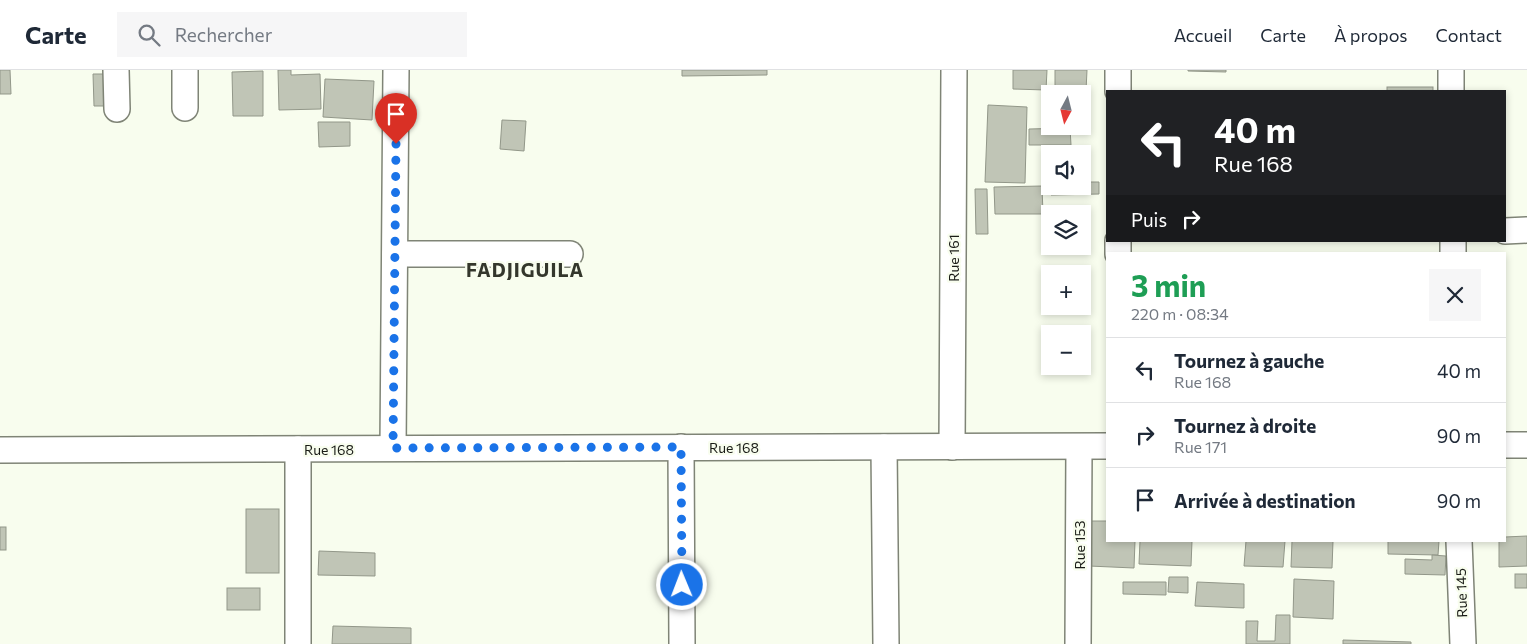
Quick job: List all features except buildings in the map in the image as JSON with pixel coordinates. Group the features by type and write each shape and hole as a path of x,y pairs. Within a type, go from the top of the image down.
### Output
{"street":[{"path":"116,70 117,109"},
{"path":"185,70 185,108"},
{"path":"393,448 396,70"},
{"name":"Rue 161","path":"952,447 954,70"},
{"path":"1118,70 1118,90"},
{"path":"1451,70 1451,90"},
{"path":"1506,231 1527,230"},
{"path":"395,254 570,254"},
{"path":"1506,445 1527,445"},
{"name":"Rue 168","path":"0,450 1106,446"},
{"path":"681,447 682,644"},
{"path":"884,447 886,644"},
{"name":"Rue 153","path":"1078,644 1079,447"},
{"path":"298,449 298,644"},
{"name":"Rue 145","path":"1459,542 1463,644"}],"district":[{"name":"FADJIGUILA","path":"525,269"}],"route":[{"path":"396,144 393,448 681,447 682,585"}]}
